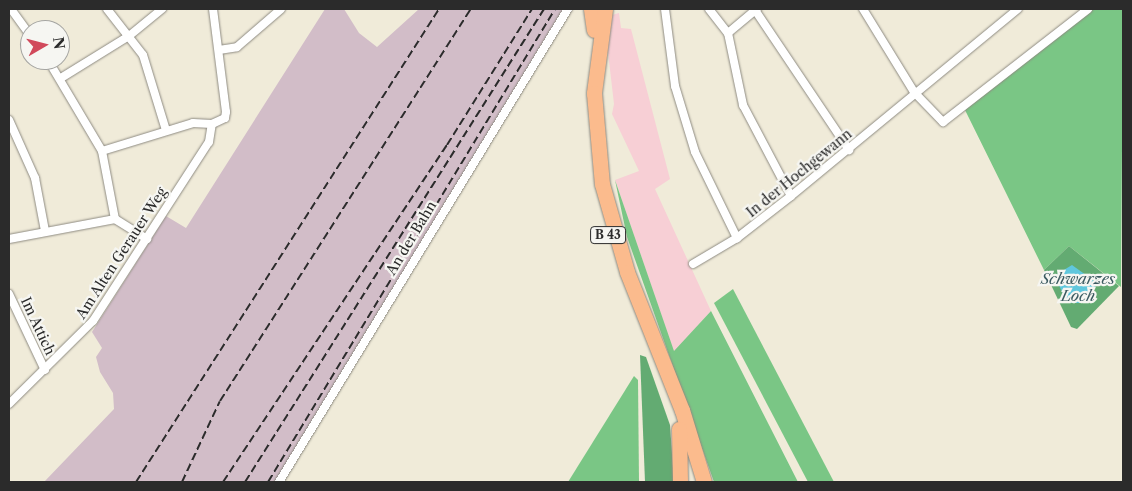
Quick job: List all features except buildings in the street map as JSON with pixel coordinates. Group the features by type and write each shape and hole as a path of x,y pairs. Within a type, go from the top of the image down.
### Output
{"highway":[{"path":"591,9 594,30"},
{"name":"B 43","path":"598,9 594,30 588,106 596,188 620,275 679,430 694,482"},
{"name":"B 43","path":"605,9 594,94 602,184 627,272 682,410 704,482"},
{"path":"679,430 680,482"}],"street":[{"path":"11,9 20,21"},
{"path":"107,9 129,36 146,64 166,130"},
{"path":"61,78 129,36 162,9"},
{"path":"102,151 166,130 200,122 212,124 224,118 226,112 213,9"},
{"path":"219,50 237,47 281,9"},
{"name":"An der Bahn","path":"279,482 568,9"},
{"path":"665,9 675,86 695,152 737,238"},
{"path":"709,9 728,33 744,105 791,196"},
{"path":"862,9 914,92 943,122 1088,9"},
{"name":"In der Hochgewann","path":"693,264 737,238 791,196 849,150 914,92 1018,9"},
{"path":"728,33 756,10 849,150"},
{"path":"55,70 102,151 115,219"},
{"path":"9,120 35,178 45,231"},
{"name":"Am Alten Gerauer Weg","path":"9,404 93,322 209,142 212,124"},
{"path":"9,239 115,219 147,239"},
{"name":"Im Attich","path":"9,294 45,370"}],"shaded area":[{"path":"325,9 344,9 359,33 377,47 419,9 563,9 276,482 44,482 114,409 113,393 100,372 96,357 102,348 92,332 166,216 186,228"},
{"path":"619,13 621,28 631,29 670,179 655,189 711,311 674,352 615,180 639,171 612,114 614,104 607,44 612,15"}],"green space":[{"path":"1093,9 1123,9 1121,287 1069,246 1044,270 965,110"},
{"path":"615,180 674,351 711,311 798,482 714,482 627,237"},
{"path":"1069,246 1119,286 1077,329 1071,327 1044,270"},
{"path":"733,289 834,482 808,482 714,303"},
{"path":"640,355 646,357 670,425 674,482 645,482"},
{"path":"634,376 638,380 639,482 568,482"}],"water":[{"name":"Schwarzes Loch","path":"1072,265 1097,283 1087,303 1068,303 1054,276"}],"railway":[{"path":"136,482 439,9"},
{"path":"182,482 220,401 471,9"},
{"path":"223,482 447,145 532,9"},
{"path":"245,482 544,9"},
{"path":"268,482 555,9"}]}
